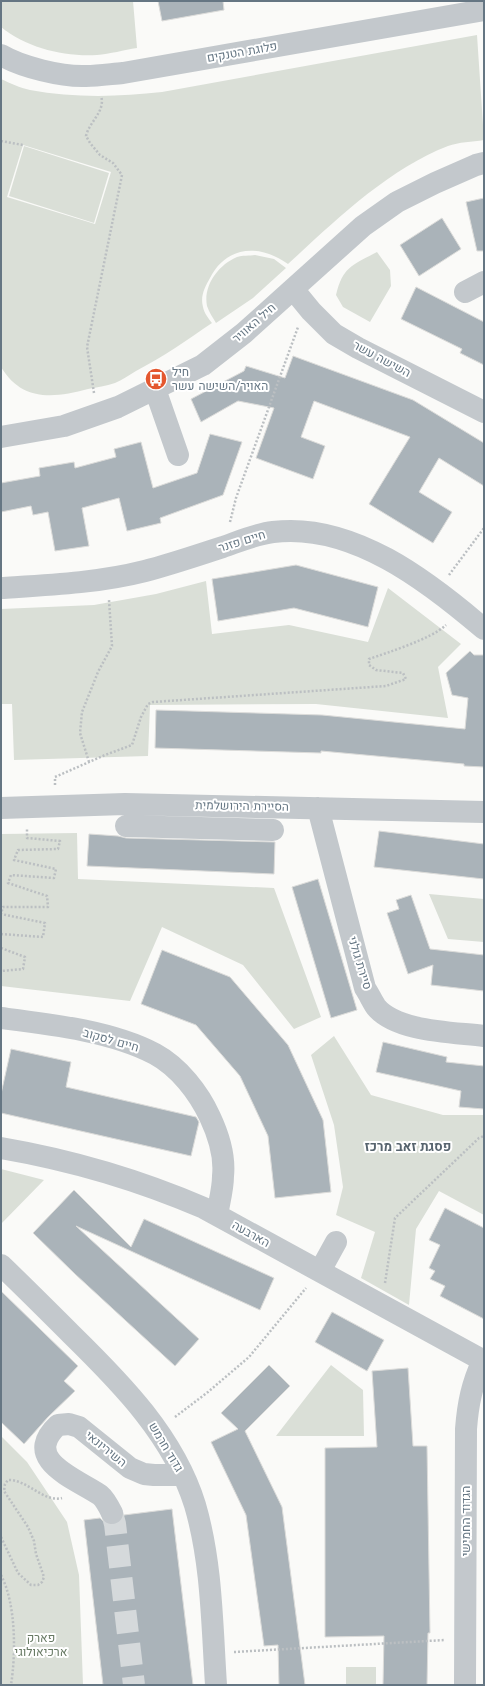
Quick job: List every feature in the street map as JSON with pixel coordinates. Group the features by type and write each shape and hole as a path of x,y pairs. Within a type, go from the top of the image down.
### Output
{"street":[{"name":"פלוגת הטנקים","path":"1,55 8,59 42,70 84,76 123,73 484,10"},
{"name":"חיל האוויר","path":"1,437 64,426 118,407 203,365 244,333 299,297 363,226 397,202 476,165 484,164"},
{"name":"השישה עשר","path":"299,297 334,334 358,348 484,412"},
{"path":"155,389 178,455"},
{"name":"חיים פזנר","path":"1,588 107,579 146,571 252,536 273,532 313,532 346,541 372,552 415,575 461,609 484,630"},
{"name":"הסיירת הירושלמית","path":"1,808 126,804 484,812"},
{"path":"200,806 200,828"},
{"name":"סיירת גולני","path":"318,808 365,988 376,1007 393,1019 413,1028 484,1036"},
{"path":"126,826 273,830"},
{"name":"חיים לסקוב","path":"1,1018 86,1032 128,1042 156,1054 175,1068 189,1083 204,1104 216,1130 224,1176 217,1215"},
{"name":"הארבעה","path":"1,1148 32,1154 106,1173 167,1192 217,1215 483,1361"},
{"path":"320,1271 336,1242"},
{"name":"גדוד חרמש","path":"1,1265 113,1375 143,1411 157,1431 182,1475 195,1505 207,1560 216,1685"},
{"name":"הגדוד החמישי","path":"472,1680 465,1639 466,1429 472,1388 483,1361"},
{"name":"השיריונאי","path":"112,1513 101,1496 59,1471 47,1457 46,1445 50,1432 58,1425 69,1424 79,1427 130,1468 144,1474 182,1475"}],"path":[{"path":"84,76 91,88 100,96 102,102 100,110 88,127 86,136 100,155 113,163 122,175 87,347 88,361 98,414"},
{"path":"1,141 23,145"},
{"path":"225,546 236,498 299,297"},
{"path":"437,591 484,528"},
{"path":"89,762 80,733 82,712 98,672 112,646 107,579"},
{"path":"54,806 55,777 132,745 141,717 148,704 153,702 386,686 406,679 403,673 376,670 369,665 369,659 440,631 461,609"},
{"path":"1,934 43,937 46,923 1,914 3,907 48,907 47,896 8,883 11,875 54,878 56,869 14,860 18,850 58,849 60,841 27,838 29,807"},
{"path":"1,948 25,957 23,969 1,971"},
{"path":"382,1305 395,1218 479,1138 484,1136"},
{"path":"157,1431 249,1358 320,1271"},
{"path":"1,1537 18,1573 31,1585 38,1585 42,1582 44,1577 36,1554 34,1541 28,1527 4,1491 5,1484 8,1480 15,1480 51,1498 58,1499 66,1497 78,1483"},
{"path":"1,1575 14,1628 11,1685"},
{"path":"214,1653 465,1639"}],"green space":[{"path":"1,1 133,1 137,48 102,54 84,55 59,53 34,46 22,41 1,27"},
{"path":"477,35 484,140 448,146 404,168 383,182 343,214 288,264 266,253 255,251 245,251 225,259 217,267 210,278 203,295 202,303 207,316 212,323 165,354 115,383 63,394 51,395 29,392 9,378 1,367 1,79 26,89 46,93 112,96 162,92","holes":["23,145 111,172 95,224 7,197"]},
{"path":"24,146 109,173 94,223 9,196"},
{"path":"377,252 390,270 391,286 370,322 343,307 336,295 342,278 346,272 355,264"},
{"path":"255,255 274,259 286,268 253,298 216,323 207,306 206,298 207,291 213,277 224,265 239,256"},
{"path":"206,581 212,634 289,625 368,642 388,588 461,644 438,667 448,718 316,704 150,705 148,756 14,760 12,704 1,704 1,609 94,605 156,594"},
{"path":"77,833 78,879 274,888 321,1017 294,1029 243,965 162,927 130,1001 1,986 1,834"},
{"path":"429,894 484,899 484,942 448,939"},
{"path":"334,1036 371,1095 443,1115 484,1115 484,1215 439,1191 416,1229 409,1305 361,1278 375,1232 336,1215 343,1187 334,1125 311,1055"},
{"path":"1,1169 44,1180 1,1224"},
{"path":"331,1365 363,1390 364,1436 276,1436"},
{"name":"פארק ארכיאולוגי","path":"1,1436 27,1462 67,1522 79,1575 83,1685 1,1685"},
{"path":"346,1667 376,1667 376,1685 346,1685"}],"building":[{"path":"158,1 223,1 224,10 162,21"},
{"path":"484,198 484,251 477,251 466,202"},
{"path":"442,218 461,249 419,276 400,245"},
{"path":"416,287 484,322 484,365 460,353 462,349 401,319"},
{"path":"293,356 413,400 484,443 484,486 439,458 419,492 452,512 433,543 369,504 410,437 314,401 301,437 325,446 313,479 256,458 274,408 238,401 201,422 191,399 244,371 246,366 285,378"},
{"path":"210,434 242,442 223,495 160,518 161,523 127,531 119,498 82,508 89,546 55,551 48,512 33,515 31,506 1,512 1,483 40,476 39,468 74,462 75,468 116,457 114,449 141,442 153,488 197,473"},
{"path":"296,565 378,587 368,627 294,608 218,621 212,579"},
{"path":"470,651 474,655 484,655 484,767 321,751 321,753 155,748 156,710 322,715 465,729 468,698 452,695 446,673"},
{"path":"379,831 484,844 484,879 374,867"},
{"path":"89,834 126,838 275,842 274,874 87,866"},
{"path":"318,879 357,1010 331,1018 292,887"},
{"path":"411,895 430,949 484,955 484,991 431,985 433,965 408,974 387,913 399,909 396,900"},
{"path":"162,950 230,977 288,1045 323,1120 331,1192 275,1198 268,1136 240,1076 196,1025 141,1004"},
{"path":"383,1042 447,1057 446,1062 484,1066 484,1109 459,1107 461,1091 376,1072"},
{"path":"11,1049 71,1062 66,1087 196,1117 199,1122 191,1156 1,1113 1,1094"},
{"path":"74,1190 131,1247 144,1219 274,1278 260,1310 76,1226 199,1339 175,1366 75,1274 33,1233"},
{"path":"445,1208 484,1228 484,1319 440,1296 445,1286 430,1279 435,1271 429,1268 440,1245 429,1240"},
{"path":"1,1291 78,1366 64,1381 75,1391 48,1417 24,1444 1,1422"},
{"path":"332,1312 384,1340 367,1371 315,1342"},
{"path":"269,1365 290,1386 245,1431 282,1507 305,1685 279,1685 278,1645 264,1646 246,1515 211,1442 238,1429 221,1413"},
{"path":"408,1368 413,1446 427,1446 430,1633 428,1633 427,1685 383,1685 384,1636 325,1637 325,1448 377,1447 372,1371"},
{"path":"172,1509 193,1685 103,1685 84,1520 100,1518 105,1523 112,1525 118,1524 124,1515"}],"tunnel":[{"path":"112,1513 115,1524 134,1685"}],"place":[{"name":"חיל האויר/השישה עשר","path":"156,379"}],"district":[{"name":"פסגת זאב מרכז","path":"408,1146"}]}
